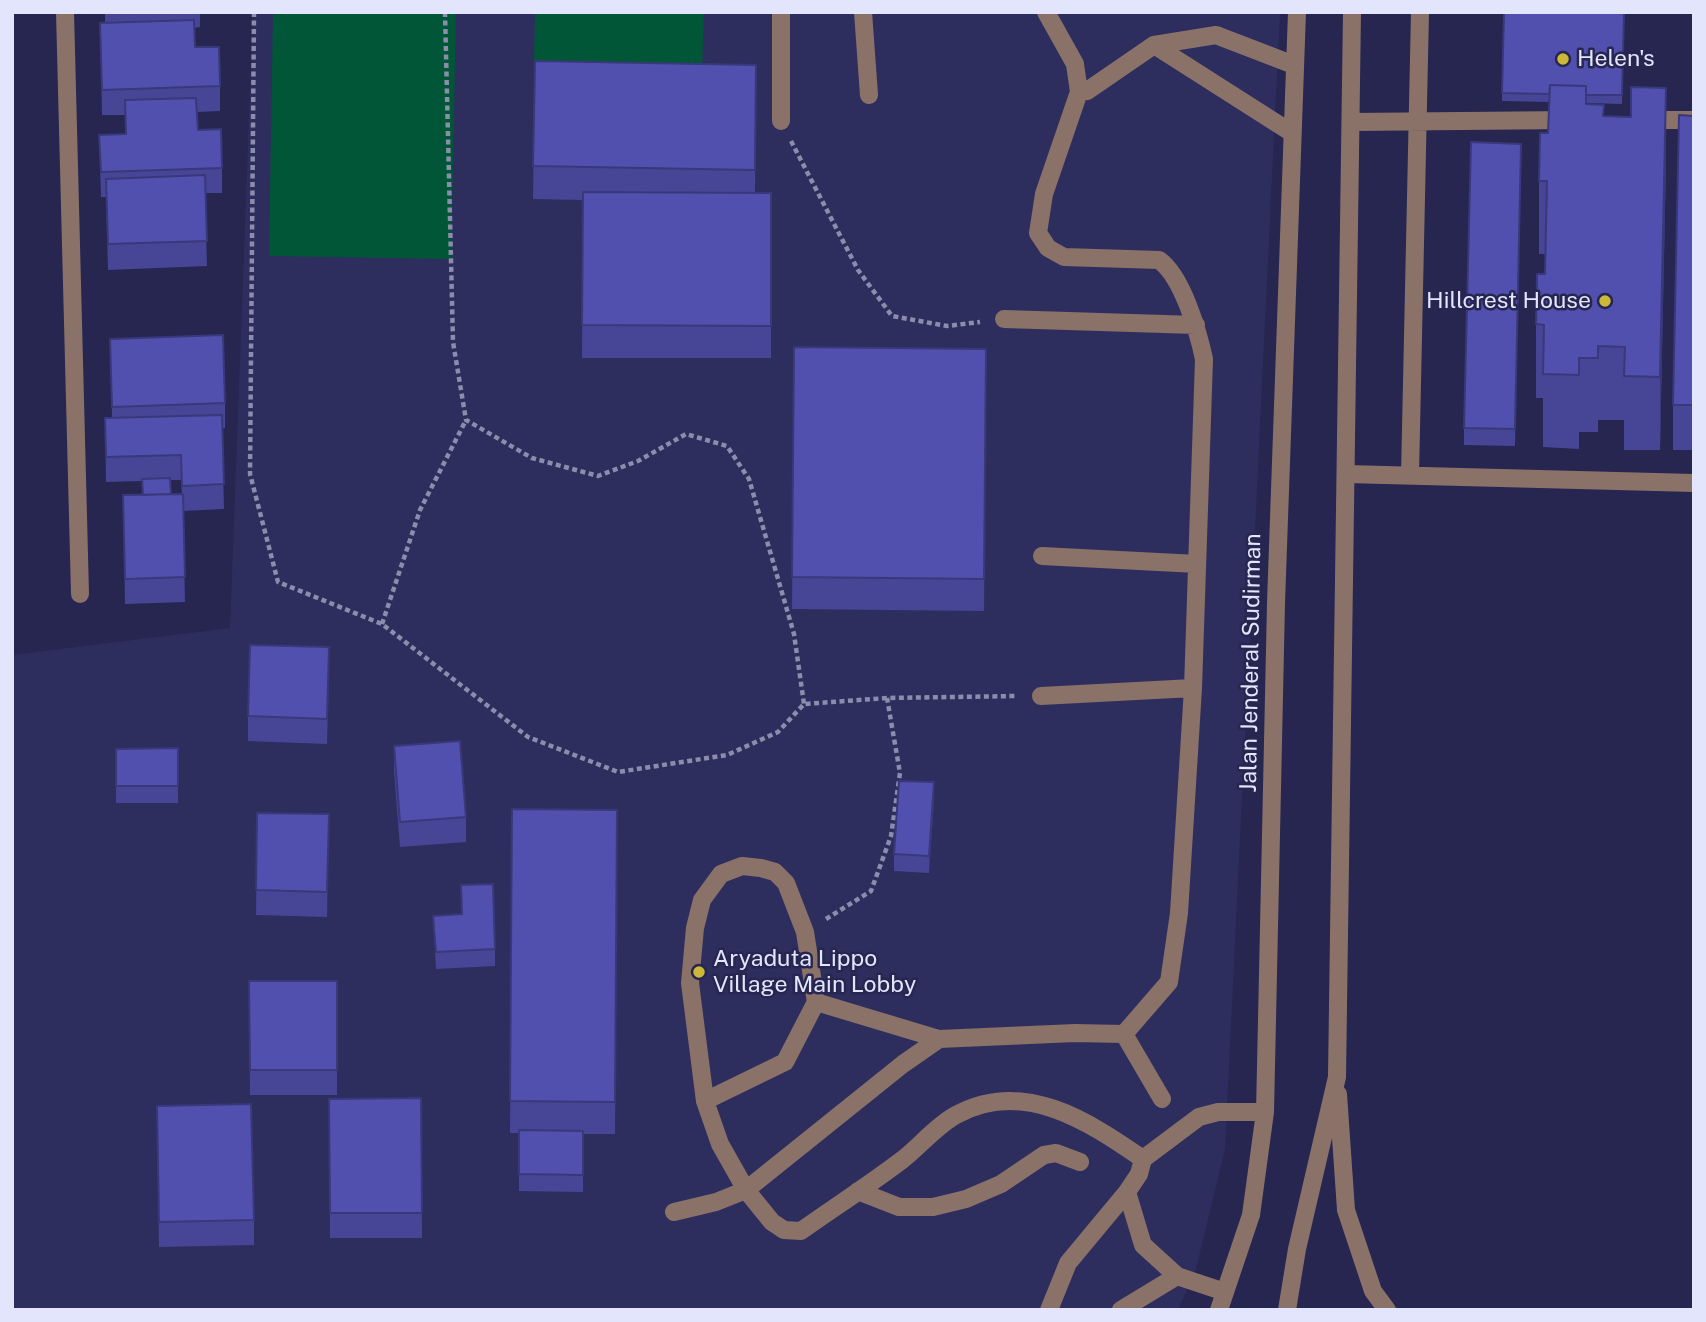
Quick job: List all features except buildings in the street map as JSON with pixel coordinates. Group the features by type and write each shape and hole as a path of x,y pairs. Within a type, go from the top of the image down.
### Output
{"street":[{"path":"65,12 80,594"},
{"path":"780,12 780,121"},
{"path":"863,12 869,94"},
{"path":"1046,12 1075,64 1079,92 1044,194 1038,233 1048,248 1064,257 1159,260 1169,267 1196,325 1205,359 1193,688 1179,913 1169,982 1124,1034"},
{"name":"Jalan Jenderal Sudirman","path":"1219,1310 1251,1214 1265,1112 1276,589 1297,12"},
{"path":"1352,12 1337,1077 1346,1210 1373,1291 1387,1310"},
{"path":"1410,475 1420,12"},
{"path":"1079,92 1087,91 1154,45 1216,35 1294,65"},
{"path":"1154,45 1292,133"},
{"path":"1351,122 1584,120"},
{"path":"1625,120 1694,120"},
{"path":"1004,319 1196,325"},
{"path":"1346,474 1694,483"},
{"path":"1042,556 1198,564"},
{"path":"1041,696 1193,688"},
{"path":"705,1101 785,1062 817,1002 805,932 786,883 775,872 742,866 721,874 702,900 695,928 690,983 705,1101 720,1144 746,1191 772,1223 784,1230 801,1231 903,1159 955,1115 987,1104 1017,1100 1043,1103 1102,1131 1143,1159"},
{"path":"817,1002 939,1039 1075,1033 1124,1034"},
{"path":"1124,1034 1161,1099"},
{"path":"674,1212 716,1202 746,1191 903,1064 939,1039"},
{"path":"1287,1310 1297,1249 1337,1077"},
{"path":"1049,1310 1068,1264 1127,1192 1139,1174 1143,1159 1199,1117 1218,1112 1265,1112"},
{"path":"858,1191 899,1207 933,1207 966,1199 1001,1184 1044,1155 1056,1153 1080,1162"},
{"path":"1127,1192 1143,1245 1177,1276 1225,1292"},
{"path":"1121,1310 1177,1276"}],"path":[{"path":"254,12 250,474 278,582 383,624 528,737 618,772 727,755 778,732 804,704 887,698 1041,696"},
{"path":"383,624 420,510 466,420 453,342 445,12"},
{"path":"780,121 858,270 892,316 947,326 1004,319"},
{"path":"466,420 533,458 598,476 638,461 685,434 727,446 749,479 794,634 804,704"},
{"path":"805,932 871,891 891,836 900,773 887,698"}],"shaded area":[{"path":"253,12 1280,12 1225,1149 1196,1269 1178,1310 12,1310 12,655 230,628"}],"green space":[{"path":"273,12 456,12 451,259 269,256"},
{"path":"535,12 704,12 702,68 534,65"}],"place":[{"name":"Helen's","path":"1563,59"},
{"name":"Hillcrest House","path":"1605,301"},
{"name":"Aryaduta Lippo Village Main Lobby","path":"699,972"}]}
